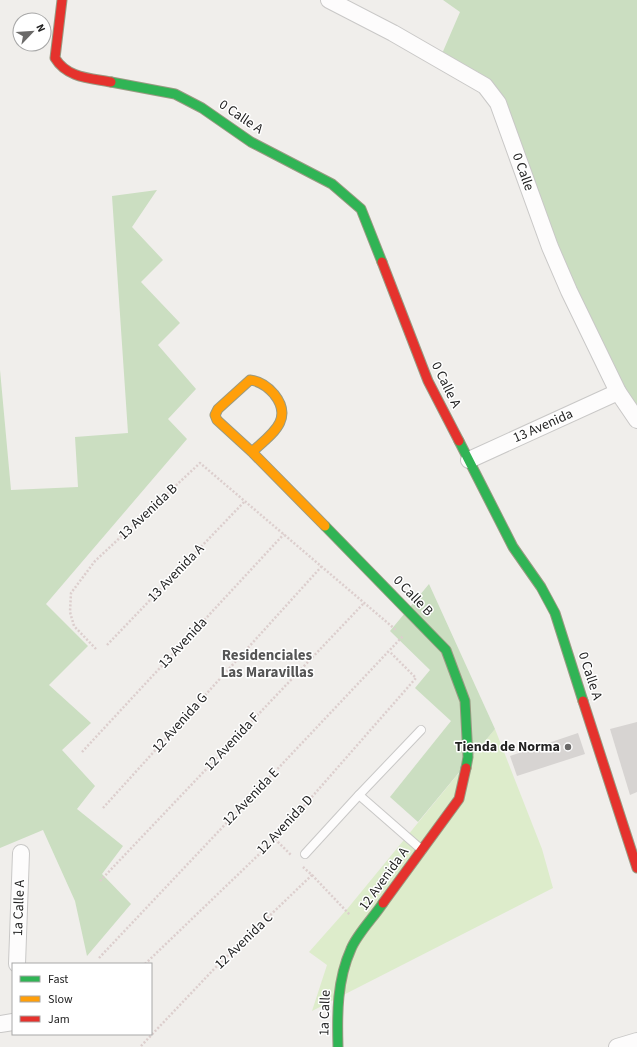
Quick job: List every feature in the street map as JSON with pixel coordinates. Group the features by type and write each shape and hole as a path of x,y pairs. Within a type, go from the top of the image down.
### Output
{"street":[{"name":"0 Calle A","path":"62,0 55,58 60,66 71,74 175,94 202,108 251,142 332,184 361,209 428,381 513,547 541,587 555,613 637,868"},
{"name":"0 Calle","path":"329,0 393,33 485,86 498,103 556,262 618,392 637,420"},
{"name":"0 Calle B","path":"252,452 282,422 283,414 281,401 260,381 250,380 218,409 215,415 217,420 252,452 446,650 465,700 468,757 459,799"},
{"name":"13 Avenida","path":"469,460 618,392"},
{"name":"12 Avenida A","path":"341,981 352,948 459,799"},
{"name":"1a Calle A","path":"17,963 21,852"},
{"name":"1a Calle","path":"338,1047 337,1014 341,981"},
{"path":"0,1024 12,1022"},
{"path":"617,1047 637,1041"}],"lane":[{"path":"305,854 421,730"},
{"path":"359,795 422,850"}],"path":[{"name":"13 Avenida B","path":"96,649 74,626 70,612 71,593 95,561 200,463 245,501"},
{"path":"245,501 364,603"},
{"name":"13 Avenida A","path":"107,645 245,501"},
{"name":"13 Avenida","path":"82,752 284,534"},
{"name":"12 Avenida G","path":"103,808 322,566"},
{"name":"12 Avenida E","path":"99,958 404,637 364,603"},
{"name":"12 Avenida F","path":"100,881 364,603"},
{"name":"12 Avenida D","path":"146,963 275,839 416,678 390,652"},
{"path":"275,839 292,855"},
{"path":"302,866 365,929"},
{"name":"12 Avenida C","path":"152,1035 216,968 312,875"},
{"name":"12 Avenida C","path":"141,1046 152,1035"}],"green space":[{"path":"443,0 637,0 637,420 478,72 441,56 460,12"},
{"path":"157,190 132,227 163,260 141,282 180,323 158,345 196,389 168,419 187,439 46,604 88,646 49,685 91,723 62,750 95,786 77,809 123,846 102,874 131,904 87,956 75,901 43,830 0,848 0,370 11,490 78,487 75,437 128,433 112,196"},
{"path":"429,584 495,729 418,822 390,797 451,721 415,688 430,670 390,631"},
{"path":"495,729 542,849 553,888 312,1011 327,965 309,952 348,908"}],"building":[{"path":"637,722 637,792 630,795 610,729"},
{"path":"578,733 585,754 517,776 510,756"}],"traffic: fast":[{"path":"111,82 175,94 202,108 251,142 332,184 361,209 382,262"},
{"path":"459,441 513,547 541,587 555,613 583,701"},
{"path":"325,526 446,650 465,701 468,757 466,768"},
{"path":"338,1047 340,985 346,961 357,937 383,903"}],"traffic: slow":[{"path":"252,452 278,426 282,412 280,403 274,394 266,386 250,380 218,409 215,415 217,420 252,452 325,526"}],"traffic: jam":[{"path":"62,0 55,58 60,65 72,73 87,78 111,82"},
{"path":"382,262 428,381 459,441"},
{"path":"583,701 637,868"},
{"path":"383,903 459,799 466,768"}],"place":[{"name":"Tienda de Norma","path":"568,747"}],"district":[{"name":"Residenciales Las Maravillas","path":"267,664"}]}
